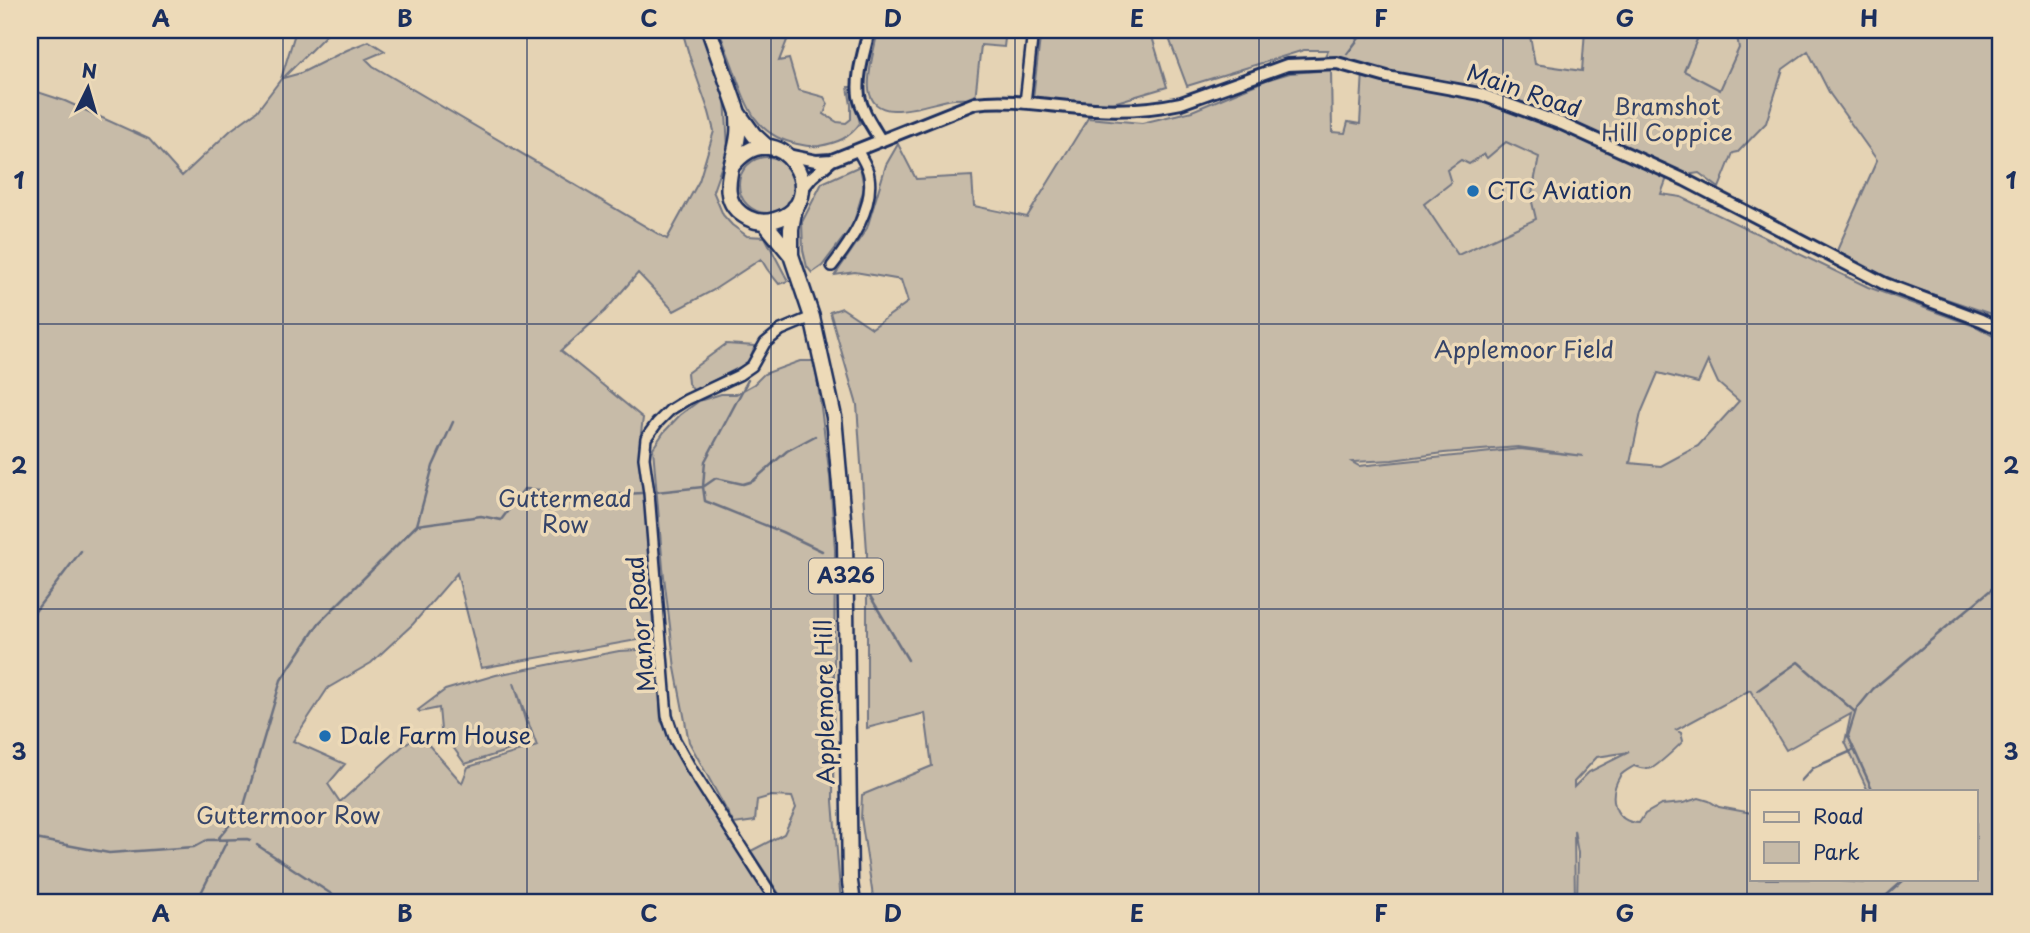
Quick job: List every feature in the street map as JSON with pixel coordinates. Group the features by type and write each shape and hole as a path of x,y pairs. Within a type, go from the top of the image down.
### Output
{"main road":[{"path":"709,30 738,113 754,135 767,147"},
{"path":"732,166 747,152 757,148 778,149 788,155 799,170 802,189 795,207 786,215 764,222 740,213 732,203 728,178 738,134 738,113"},
{"name":"Applemore Hill","path":"795,207 791,229 791,255 812,317 834,417 845,541 850,881 853,903"},
{"name":"Applemore Hill","path":"764,222 791,255"}],"street":[{"path":"869,30 859,96 866,116 881,141"},
{"path":"1025,103 1033,30"},
{"name":"Main Road","path":"788,155 816,161 832,160 975,103 997,100 1097,109 1163,107 1287,65 1337,63 1387,77 1480,94 1562,124 1685,180 1885,284 2000,329"},
{"path":"832,266 849,244 870,190 867,167 858,151"},
{"name":"Main Road","path":"802,189 832,160"},
{"name":"Manor Road","path":"777,903 692,771 675,740 667,716 644,458 646,438 670,410 739,375 752,366 765,343 781,330 812,317"}],"shaded area":[{"path":"1701,30 1736,30 1739,48 1721,90 1684,71"},
{"path":"1506,142 1539,157 1531,198 1536,219 1458,255 1424,204 1450,183 1446,170 1461,160 1484,154 1487,158"}],"green space":[{"path":"296,30 331,30 283,78 301,73 369,41 385,51 366,59 373,66 667,239 699,181 714,131 682,30 705,30 725,97 728,148 713,191 723,215 732,225 747,236 765,237 788,281 779,284 761,259 712,291 674,311 638,273 605,311 561,351 643,418 643,477 654,637 481,668 457,573 413,624 371,663 328,688 293,741 345,764 328,784 340,802 405,744 420,735 462,783 468,767 537,746 514,683 532,743 465,764 441,730 439,708 420,712 418,710 445,690 496,675 619,651 658,649 661,721 696,774 770,903 30,903 30,95 35,91 65,101 149,139 182,176 231,130 257,111 281,79"},
{"path":"719,30 791,30 779,61 789,59 798,90 824,97 828,104 824,114 837,122 846,123 851,119 848,87 852,87 860,123 842,139 819,146 793,143 770,133 749,109"},
{"path":"878,30 1006,30 1004,47 981,45 975,99 951,99 914,108 890,110 880,107 873,100 869,89 870,68"},
{"path":"1041,30 1150,30 1167,87 1113,103 1033,98"},
{"path":"1166,30 1529,30 1535,64 1582,71 1585,30 1701,30 1684,71 1720,90 1739,48 1736,30 2000,30 2000,312 1994,315 1911,287 1835,255 1877,160 1830,94 1808,51 1783,69 1766,123 1738,152 1733,153 1719,188 1699,173 1667,178 1661,194 1681,197 1868,287 1977,327 2000,340 2000,903 1577,903 1578,853 1574,830 1575,903 874,903 861,818 862,795 932,766 925,713 867,728 867,551 857,405 830,312 842,308 872,328 908,302 901,280 855,272 835,275 867,228 886,165 898,144 916,179 972,176 974,206 1027,217 1088,118 1142,123 1192,111 1266,80 1290,73 1331,70 1332,132 1345,133 1348,122 1360,124 1363,71 1401,75 1324,58 1328,50 1304,50 1187,86","holes":["1505,104 1648,168 1548,125","1506,142 1539,157 1531,198 1536,219 1458,255 1424,204 1451,183 1447,170 1461,160 1469,164 1484,154 1487,158","1708,361 1718,383 1739,401 1698,446 1661,466 1630,463 1641,413 1658,373 1698,383","1518,447 1583,456 1520,449 1359,466 1352,462","1750,690 1786,750 1851,714 1845,742 1868,790 1978,790 1978,880 1864,880 1863,883 1840,880 1750,880 1750,813 1719,807 1699,798 1661,805 1645,814 1639,823 1630,822 1623,818 1615,807 1616,784 1620,776 1634,766 1650,769 1668,756 1683,741 1681,733 1676,730","1629,752 1589,772 1574,787 1574,782 1597,757"]},
{"path":"762,157 772,157 787,165 793,174 793,196 787,205 772,213 762,213 744,201 739,190 739,180 751,162"},
{"path":"860,166 864,188 853,225 822,266 812,273 807,267 803,250 802,222 822,183"},
{"path":"726,344 755,346 748,363 694,391 688,383 687,373"},
{"path":"800,361 815,361 830,477 835,550 833,801 841,903 785,903 751,851 784,834 796,808 792,797 771,796 757,800 755,821 734,824 689,742 675,668 653,448 680,415 699,401 721,394 736,394 754,384 764,374"}],"waterway":[{"path":"1347,54 1365,30"},
{"path":"703,487 705,461 748,380"},
{"path":"417,525 433,466 453,422"},
{"path":"703,487 716,478 743,484 753,481 787,451 815,436"},
{"path":"656,492 703,487 705,501 822,551"},
{"path":"217,840 243,809 281,680 319,623 417,525 481,516 501,520 524,489 541,490 560,498 642,493"},
{"path":"30,618 81,551"},
{"path":"860,579 908,660"},
{"path":"1873,790 1848,736 1856,710 1873,689 2000,582"},
{"path":"1758,690 1798,662 1855,712"},
{"path":"1801,781 1813,768 1854,750"},
{"path":"30,838 109,853 194,847 207,840 250,840"},
{"path":"196,903 227,841"},
{"path":"257,845 345,903"},
{"path":"1878,903 1904,880"},
{"path":"1524,900 1528,903"}],"place":[{"name":"CTC Aviation","path":"1473,191"},
{"name":"Dale Farm House","path":"325,736"}],"park label":[{"name":"Bramshot Hill Coppice","path":"1667,120"},
{"name":"Applemoor Field","path":"1524,350"},
{"name":"Guttermead Row","path":"565,512"},
{"name":"Guttermoor Row","path":"288,816"}]}
